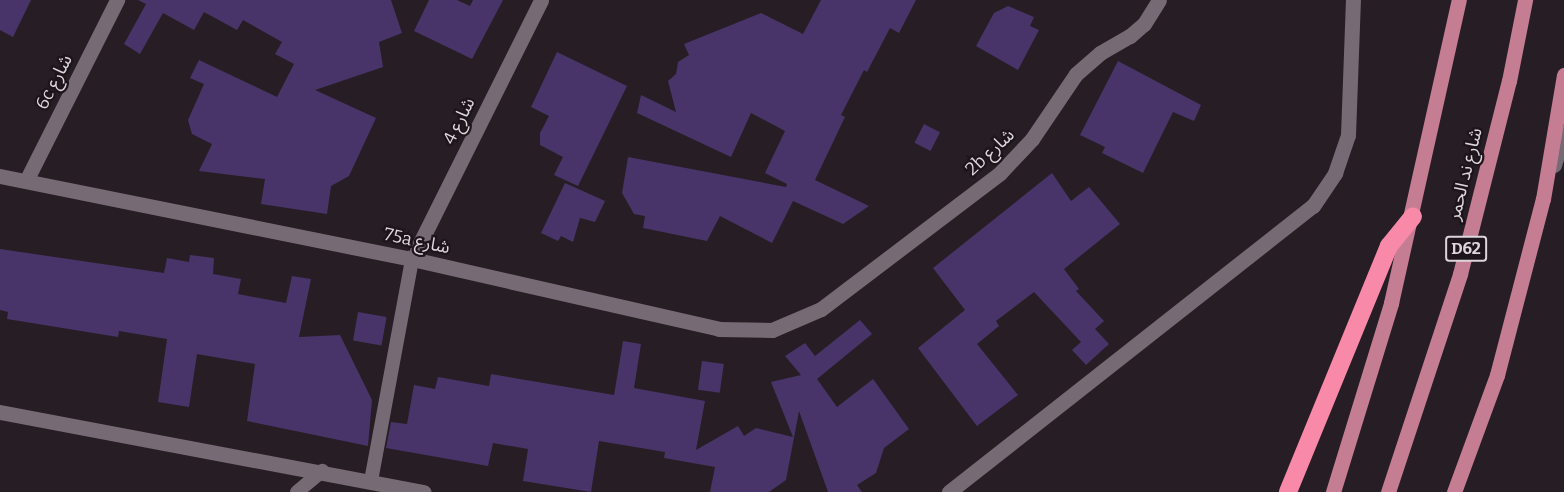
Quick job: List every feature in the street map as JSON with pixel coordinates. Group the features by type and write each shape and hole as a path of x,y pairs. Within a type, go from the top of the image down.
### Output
{"highway":[{"path":"1288,492 1389,246 1413,216"}],"main road":[{"path":"1333,492 1375,362 1413,216 1459,0"},
{"name":"شارع ند الحمر","path":"1388,492 1460,274 1509,81 1525,0"},
{"path":"1454,492 1497,375 1543,199 1564,75"}],"street":[{"name":"6c شارع","path":"26,181 117,0"},
{"name":"شارع 4","path":"412,259 542,0"},
{"name":"2b شارع","path":"821,309 1000,173 1032,139 1076,74 1144,24 1159,0"},
{"path":"949,492 1313,206 1335,173 1348,135 1353,0"},
{"path":"1543,199 1564,132"},
{"name":"75a شارع","path":"0,176 412,259 737,331 781,328 821,309"},
{"path":"0,412 424,492"}],"lane":[{"path":"371,481 412,259"},
{"path":"297,492 322,471"}],"building":[{"path":"0,0 31,0 13,37 0,30"},
{"path":"138,0 391,0 402,33 379,42 383,67 315,90 376,118 349,176 331,186 327,214 261,204 265,179 199,171 212,144 192,134 188,120 204,84 190,78 199,60 277,97 294,64 275,54 282,42 243,20 237,30 204,12 194,30 163,13 140,54 124,44 146,4"},
{"path":"429,0 457,0 470,6 473,0 503,0 472,59 414,31"},
{"path":"821,0 916,0 899,33 890,28 867,72 864,70 841,115 845,117 815,180 869,206 843,224 793,201 772,243 720,216 707,241 643,228 645,216 634,214 622,193 628,157 786,187 787,184 765,173 785,131 751,113 731,157 637,113 641,95 676,112 668,81 676,74 678,62 689,55 684,44 761,13 803,34"},
{"path":"1008,6 1034,17 1030,26 1039,30 1018,70 976,46 994,13"},
{"path":"557,52 627,86 578,186 554,175 563,157 540,145 540,133 549,116 531,107"},
{"path":"1118,61 1201,105 1194,121 1173,112 1143,173 1102,153 1105,147 1080,135"},
{"path":"924,124 940,132 931,151 914,143"},
{"path":"1052,173 1071,201 1089,187 1120,224 1064,269 1079,289 1076,291 1104,321 1095,329 1109,344 1086,365 1072,350 1081,342 1034,292 996,321 999,326 977,344 1018,395 977,426 918,348 965,310 933,268"},
{"path":"565,183 605,201 595,222 580,218 573,242 561,236 558,241 541,233"},
{"path":"0,249 164,273 167,258 189,262 190,255 214,258 213,274 241,279 238,294 286,303 292,276 311,279 299,337 340,335 372,400 368,446 247,421 255,364 197,354 189,407 158,402 167,339 119,331 118,337 7,319 8,312 0,310"},
{"path":"358,312 387,317 382,346 353,341"},
{"path":"860,320 872,334 817,379 837,407 873,379 909,429 884,448 876,473 857,485 862,492 828,492 799,411 786,480 769,492 710,492 715,467 664,458 665,452 599,441 591,492 523,481 528,449 493,443 488,466 386,448 391,422 407,424 414,385 435,389 438,377 489,386 491,374 614,395 623,341 641,344 634,388 705,401 696,450 738,426 744,436 756,428 793,437 771,382 801,375 785,356 805,343 815,356"},
{"path":"702,361 724,364 720,393 698,390"}]}
